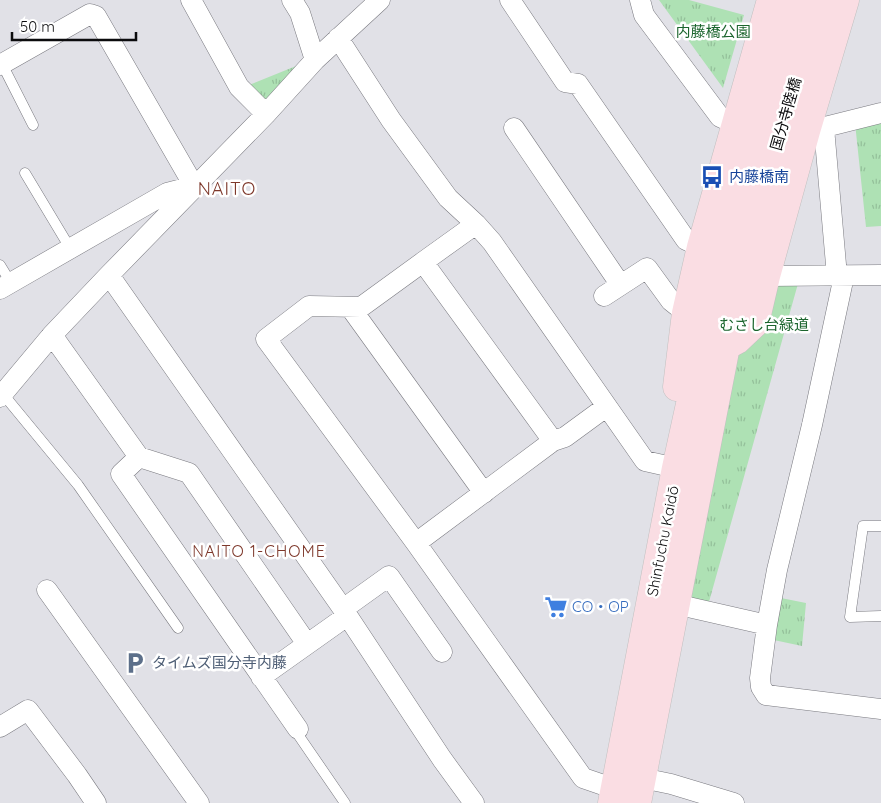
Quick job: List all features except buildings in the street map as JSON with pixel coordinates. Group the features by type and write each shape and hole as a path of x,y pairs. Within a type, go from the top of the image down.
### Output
{"main road":[{"path":"676,468 674,417 686,313 701,247 771,0"},
{"name":"国分寺陸橋","path":"728,284 758,124 795,0"},
{"name":"国分寺陸橋","path":"728,284 777,145 819,0"},
{"path":"726,346 737,340 755,323 766,276 815,130 845,0"},
{"name":"Shinfuchu Kaidō","path":"626,793 675,604 726,346 728,284"},
{"name":"Shinfuchu Kaidō","path":"626,793 676,468 728,284"}],"street":[{"path":"191,0 239,87 266,114"},
{"path":"292,0 300,13 315,60"},
{"path":"1,395 52,335 194,186 266,114 315,60 380,0"},
{"path":"510,0 565,82 578,84 686,240 701,247"},
{"path":"640,0 644,15 720,117 735,124"},
{"path":"1,65 90,14 96,16 194,186"},
{"path":"338,38 391,120 448,198 492,242 645,461 676,468"},
{"path":"881,113 815,130 840,276 812,425 777,570 760,678 761,687 766,695 881,709"},
{"path":"514,128 612,290 647,268 671,302 686,313"},
{"path":"5,286 167,193 194,186"},
{"path":"476,224 361,308 309,306 266,339 416,543 583,778 626,793 672,784 734,803"},
{"path":"423,262 553,442"},
{"path":"109,275 345,613 442,759 474,803"},
{"path":"766,276 881,275"},
{"path":"350,307 484,493"},
{"path":"52,335 140,457 189,473 307,644"},
{"path":"416,543 553,442 565,436 606,407"},
{"path":"140,457 121,474 298,729"},
{"path":"262,677 307,644 389,576 442,652"},
{"path":"47,590 199,803"},
{"path":"675,604 767,625"},
{"path":"0,727 28,710 96,803"}],"lane":[{"path":"1,65 33,125"},
{"path":"24,173 70,248"},
{"path":"0,265 5,286"},
{"path":"1,395 78,485 178,628"},
{"path":"881,526 863,526 850,617 881,616"},
{"path":"298,729 299,736 345,803"}],"green space":[{"name":"内藤橋公園","path":"659,0 689,0 744,15 723,88"},
{"path":"301,64 268,99 262,99 249,85"},
{"path":"881,116 881,226 866,227 855,123"},
{"name":"むさし台緑道","path":"799,280 707,609 681,603 745,315 763,282"},
{"path":"776,597 806,603 802,646 769,639"}],"place":[{"name":"内藤橋南","path":"712,177"},
{"name":"CO・OP","path":"556,607"},
{"name":"タイムズ国分寺内藤","path":"135,663"}],"district":[{"name":"NAITO","path":"227,189"},
{"name":"NAITO 1-CHOME","path":"259,551"}]}
